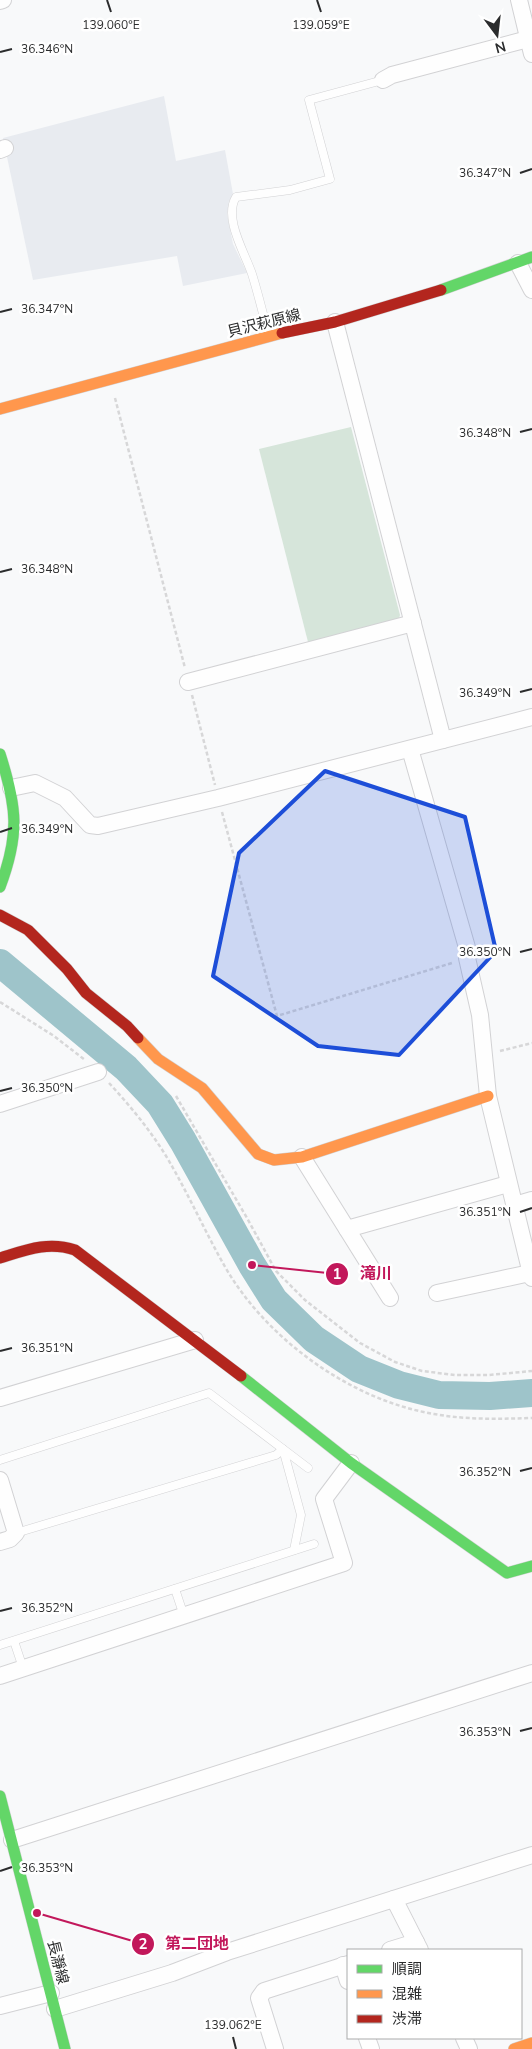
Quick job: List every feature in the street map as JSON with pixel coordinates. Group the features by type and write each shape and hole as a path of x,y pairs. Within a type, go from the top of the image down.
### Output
{"street":[{"path":"383,80 392,75 530,47 519,0"},
{"path":"525,260 532,290"},
{"name":"貝沢萩原線","path":"0,409 269,336 335,322 423,297 525,260"},
{"path":"335,322 443,740"},
{"path":"188,682 413,623"},
{"path":"11,788 35,783 66,798 90,825 98,826 218,798 532,717"},
{"path":"410,749 468,951 480,1015 488,1096 531,1276 437,1293"},
{"path":"0,754 11,788 16,813 16,837 10,863 0,887"},
{"path":"0,915 28,930 67,969 86,993 127,1026 158,1059 202,1088 258,1154 274,1160 302,1158 488,1096"},
{"path":"0,1104 98,1072"},
{"path":"302,1158 390,1298"},
{"path":"347,1229 508,1184"},
{"path":"515,1205 532,1200"},
{"path":"0,1258 50,1243 64,1245 75,1250 196,1340 351,1463 507,1573 532,1566"},
{"path":"0,1398 196,1340"},
{"path":"0,1676 344,1563 324,1499 351,1463"},
{"path":"0,1480 16,1533 10,1539 0,1542"},
{"path":"12,1840 532,1672"},
{"name":"長瀞線","path":"0,1796 2,1810 12,1840 65,2049"},
{"path":"0,2006 53,2001 172,1973 227,1952 532,1855"},
{"path":"394,1899 418,1946 397,1949"},
{"path":"275,2049 259,1998 264,1991 346,1965"},
{"path":"514,2049 532,2043"}],"lane":[{"path":"269,336 252,273 239,244 234,224 233,202 236,197 290,190 330,178 309,100 383,80"},
{"path":"0,1460 209,1393 308,1468"},
{"path":"16,1533 276,1455 283,1449"},
{"path":"283,1449 301,1515 294,1550"},
{"path":"0,1645 314,1544"},
{"path":"175,1589 184,1616"},
{"path":"14,1641 23,1668"}],"path":[{"path":"110,379 218,798 277,1016 468,958"},
{"path":"0,1002 54,1036 98,1072 137,1115 172,1166 224,1266 241,1292 272,1329 299,1351 337,1377 369,1394 402,1406 433,1414 480,1420 532,1418"},
{"path":"483,1056 532,1043"},
{"path":"176,1096 276,1271 305,1300 360,1344 395,1362 422,1372 463,1375 532,1371"}],"highlighted area":[{"path":"325,771 465,817 496,951 399,1055 318,1046 213,976 239,853"}],"shaded area":[{"path":"164,96 176,161 225,150 233,194 229,201 227,214 233,244 247,273 183,286 177,256 33,280 3,138"},
{"path":"351,427 400,615 399,619 308,642 259,449"}],"waterway":[{"path":"0,963 126,1068 160,1104 274,1300 314,1339 359,1369 399,1385 439,1395 490,1396 532,1393"}],"traffic: fast":[{"path":"441,290 532,257"},
{"path":"0,754 10,790 14,821 11,851 0,887"},
{"path":"241,1376 351,1463 507,1573 532,1566"},
{"path":"0,1796 65,2049"}],"traffic: slow":[{"path":"0,409 282,333"},
{"path":"138,1038 158,1059 202,1088 258,1154 274,1160 302,1157 488,1096"},
{"path":"514,2049 532,2043"}],"traffic: jam":[{"path":"282,333 335,322 441,290"},
{"path":"0,915 28,930 67,969 86,993 127,1026 138,1038"},
{"path":"0,1258 46,1246 65,1247 75,1250 241,1376"}],"place":[{"name":"滝川","path":"252,1265"},
{"name":"第二団地","path":"37,1913"}]}
